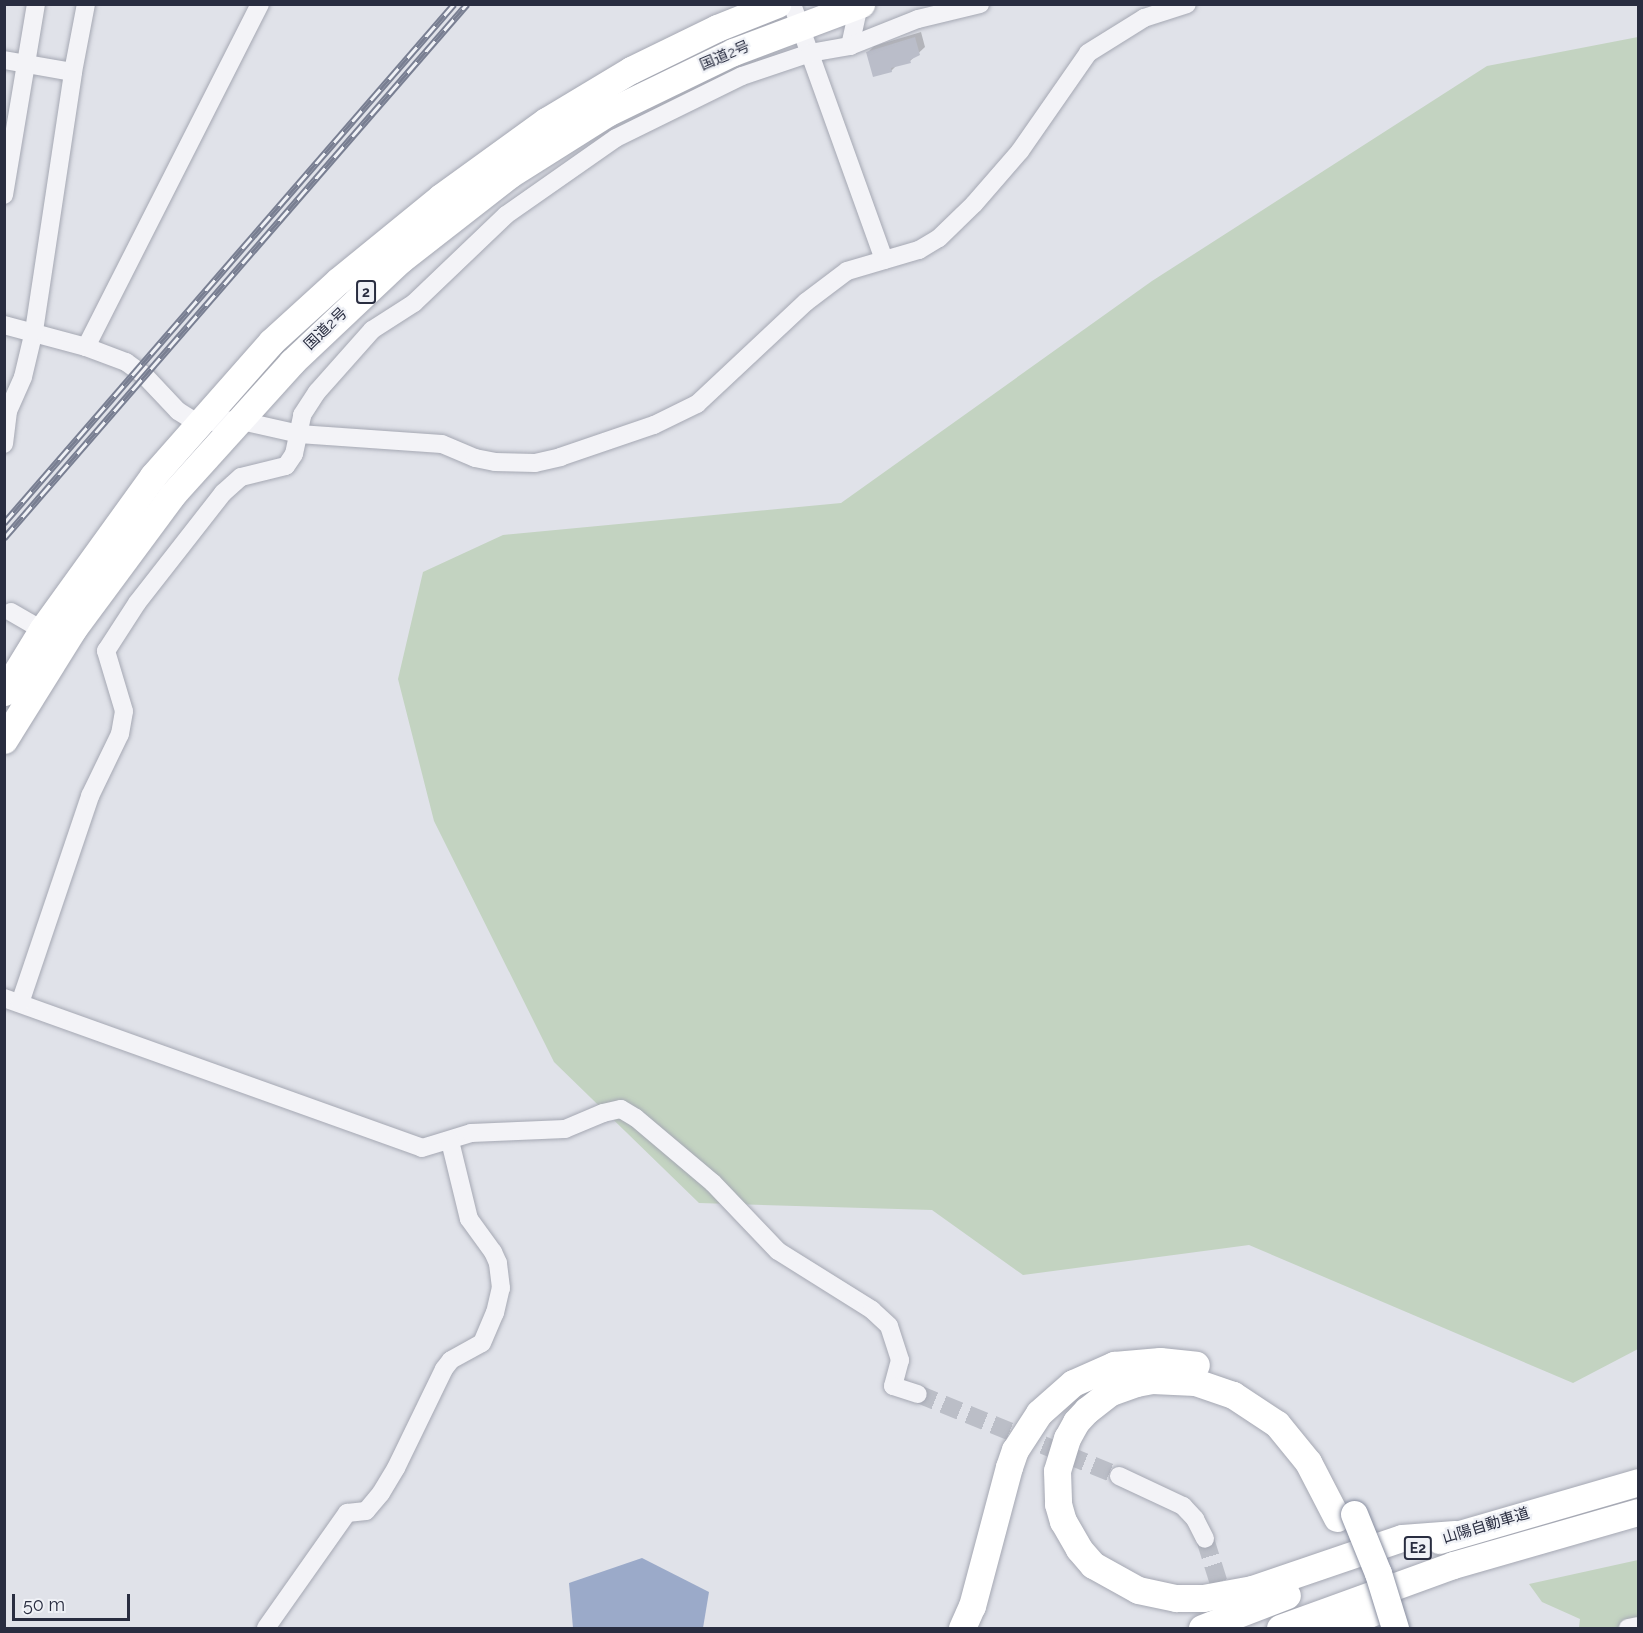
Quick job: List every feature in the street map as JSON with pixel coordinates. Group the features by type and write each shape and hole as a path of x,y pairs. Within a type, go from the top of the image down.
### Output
{"highway":[{"name":"国道2号","path":"7,680 153,476 197,423 271,342 338,281 441,196 546,121 631,70 717,28 777,4"},
{"name":"国道2号","path":"4,740 73,629 172,495 237,420 292,362 400,261 509,175 607,113 796,15 860,5"},
{"path":"962,1629 972,1606 1004,1482 1015,1450 1039,1413 1062,1390 1086,1376 1114,1365 1144,1361 1190,1364 1224,1373 1257,1390 1289,1414 1311,1438 1343,1489 1346,1516 1377,1629"},
{"path":"1395,1629 1378,1573 1346,1516 1308,1462 1276,1424 1233,1395 1195,1382 1152,1380 1109,1393 1076,1422 1067,1438 1057,1471 1058,1504 1063,1521 1079,1549 1093,1564 1138,1590 1176,1598 1203,1598 1252,1589 1402,1538 1455,1534"},
{"name":"山陽自動車道","path":"1202,1629 1309,1586 1455,1534 1638,1482"},
{"name":"山陽自動車道","path":"1280,1629 1453,1565 1638,1512"},
{"path":"1335,1629 1412,1595 1638,1517"}],"street":[{"path":"4,195 28,63 36,4"},
{"path":"4,444 9,411 23,377 34,331 73,72 86,4"},
{"path":"86,347 260,4"},
{"path":"918,1394 893,1386 900,1360 889,1326 872,1310 778,1251 713,1183 636,1118 621,1109 603,1113 583,1124 565,1129 471,1133 422,1148 12,1001 90,796 120,734 124,711 106,651 137,603 223,493 241,477 286,466 294,454 302,415 317,392 372,330 414,303 506,215 616,138 742,76 810,53 850,46 918,19 980,4"},
{"path":"4,325 34,331 126,362 145,376 177,411 197,423 237,420 299,434 442,444 475,458 495,462 535,464 654,425 697,404 806,302 847,271 919,250 939,238 974,204 1020,152 1088,53 1144,18 1187,4"},
{"path":"850,46 860,5"},
{"path":"796,15 884,260"},
{"path":"4,60 73,72"},
{"path":"11,612 42,630"},
{"path":"266,1629 347,1513 366,1511 381,1493 400,1460 444,1369 451,1360 482,1343 495,1314 501,1288 498,1263 493,1252 469,1219 450,1141"},
{"path":"1119,1476 1184,1506 1195,1519 1205,1539"},
{"path":"1628,1629 1638,1626"}],"green space":[{"path":"1638,37 1638,1349 1573,1383 1249,1245 1023,1275 932,1210 699,1203 554,1062 434,821 398,679 423,572 503,535 841,503 1152,281 1487,66"},
{"path":"1638,1560 1638,1628 1579,1628 1580,1619 1542,1602 1529,1584"}],"water":[{"path":"642,1558 709,1592 703,1628 573,1628 569,1583"}],"building":[{"path":"915,37 920,55 910,60 911,63 891,68 892,72 873,77 866,52"}],"tunnel":[{"path":"918,1394 1119,1476"},
{"path":"1205,1539 1225,1603"}],"railway":[{"path":"4,523 454,4"},
{"path":"4,538 467,4"}]}
